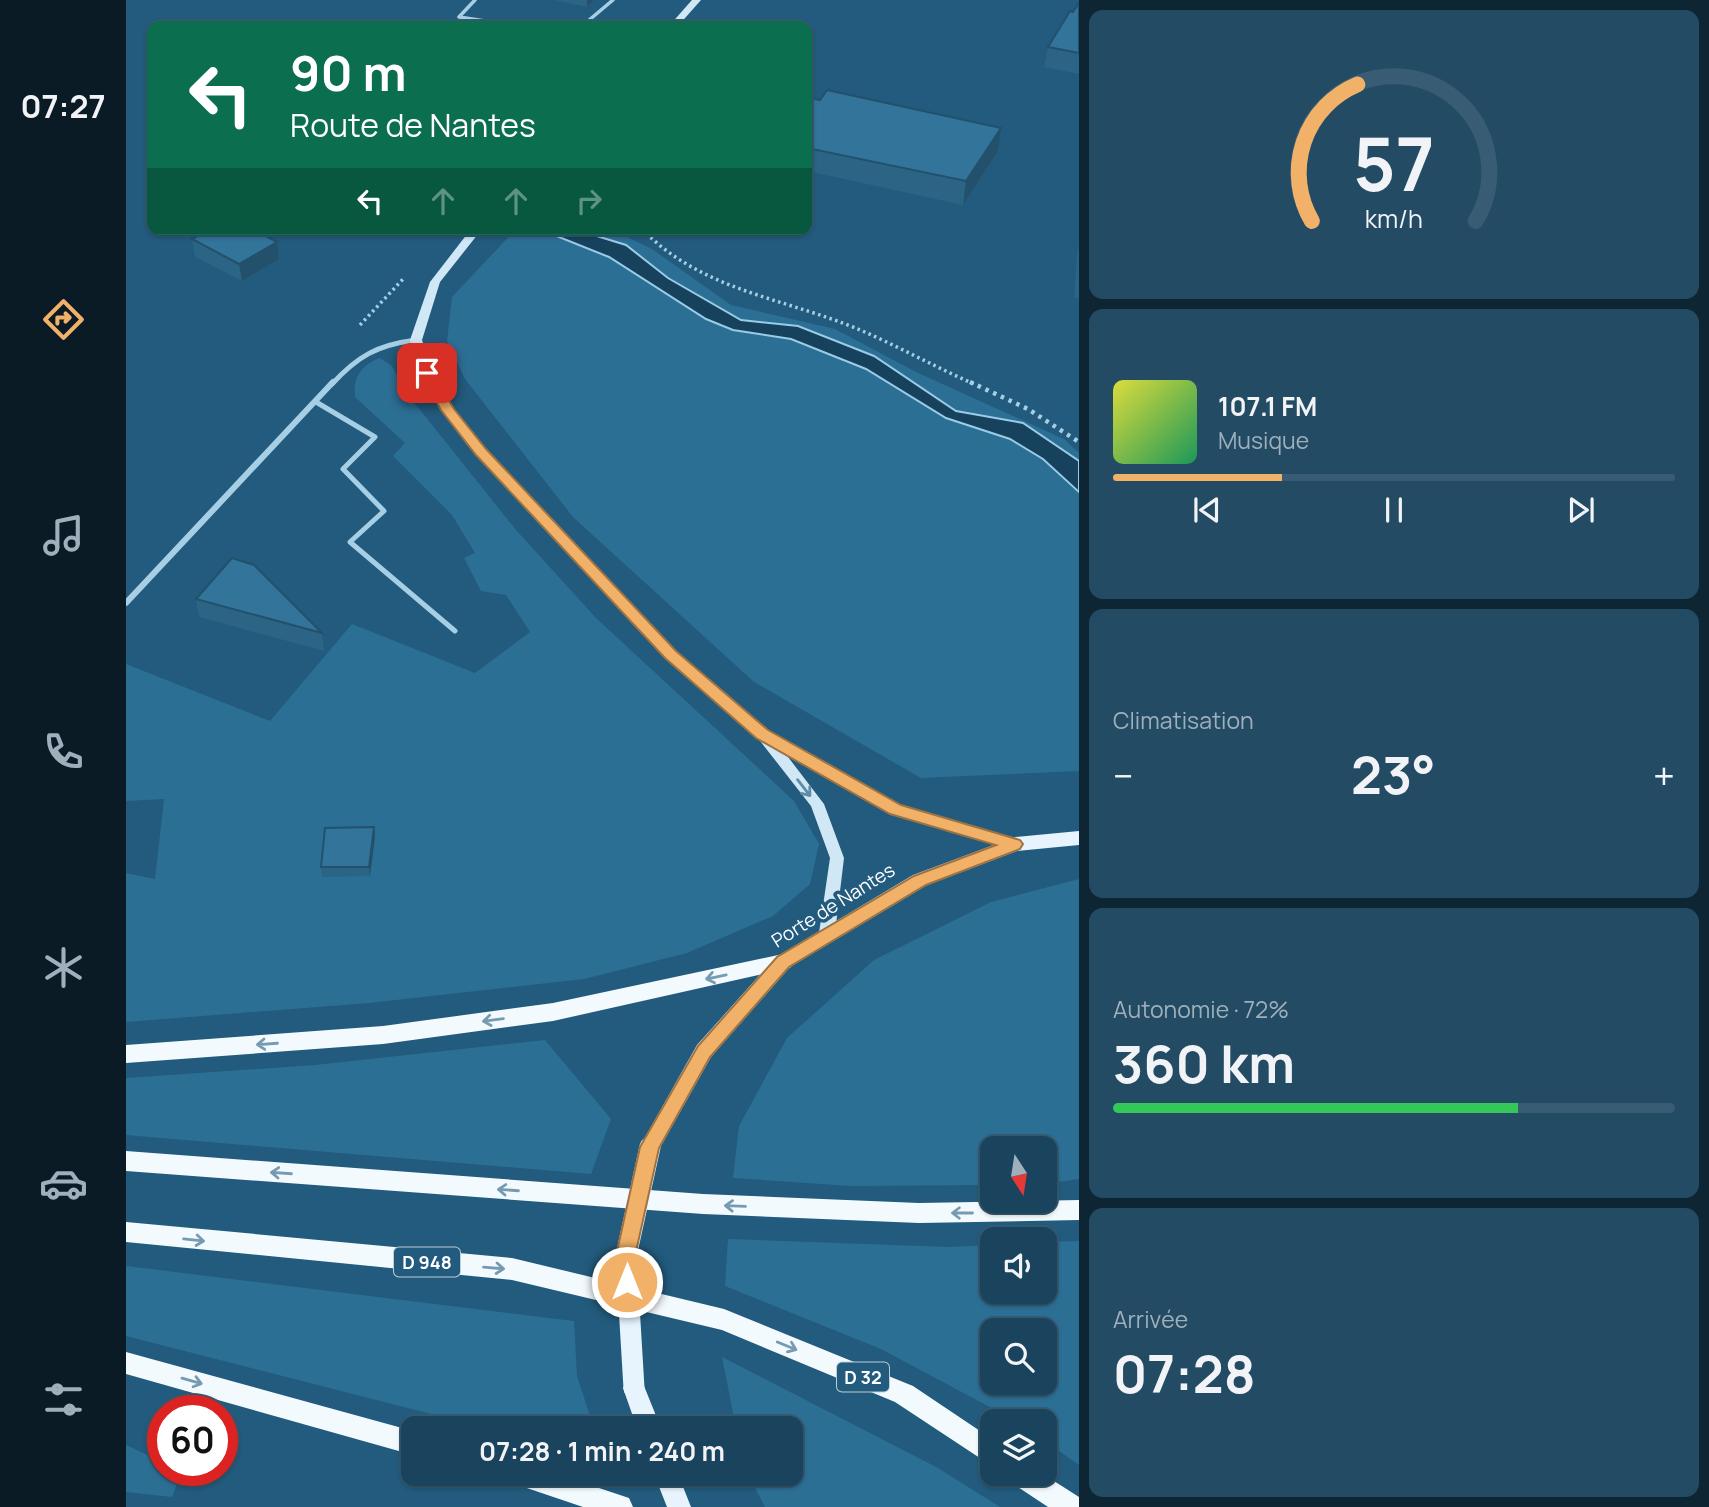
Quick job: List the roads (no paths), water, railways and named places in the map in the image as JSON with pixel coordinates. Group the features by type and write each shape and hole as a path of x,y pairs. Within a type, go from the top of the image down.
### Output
{"highway":[{"path":"126,1054 383,1035 553,1012 783,962"},
{"path":"126,1161 703,1204 919,1213 1079,1210"},
{"name":"D 948","path":"126,1232 512,1269 724,1320"},
{"name":"D 32","path":"724,1320 904,1394 980,1446"},
{"path":"126,1363 401,1440"},
{"path":"557,1486 620,1507"},
{"path":"1039,1486 1071,1507"}],"main road":[{"path":"678,21 697,0"},
{"path":"472,235 435,282 416,340 432,383 448,410 481,452 671,654 762,734 817,804 837,858 827,933"},
{"path":"762,734 895,810 1014,844"},
{"name":"Porte de Nantes","path":"644,1416 634,1388 626,1256 650,1147 704,1051 783,962 827,933 920,880 1014,844 1079,838"},
{"path":"671,1486 679,1507"}],"street":[{"path":"126,603 355,359 391,343 416,340"}],"lane":[{"path":"475,0 459,17 486,21"},
{"path":"588,21 613,0"},
{"path":"316,402 375,437 343,469 384,511 350,542 455,631"}]}
